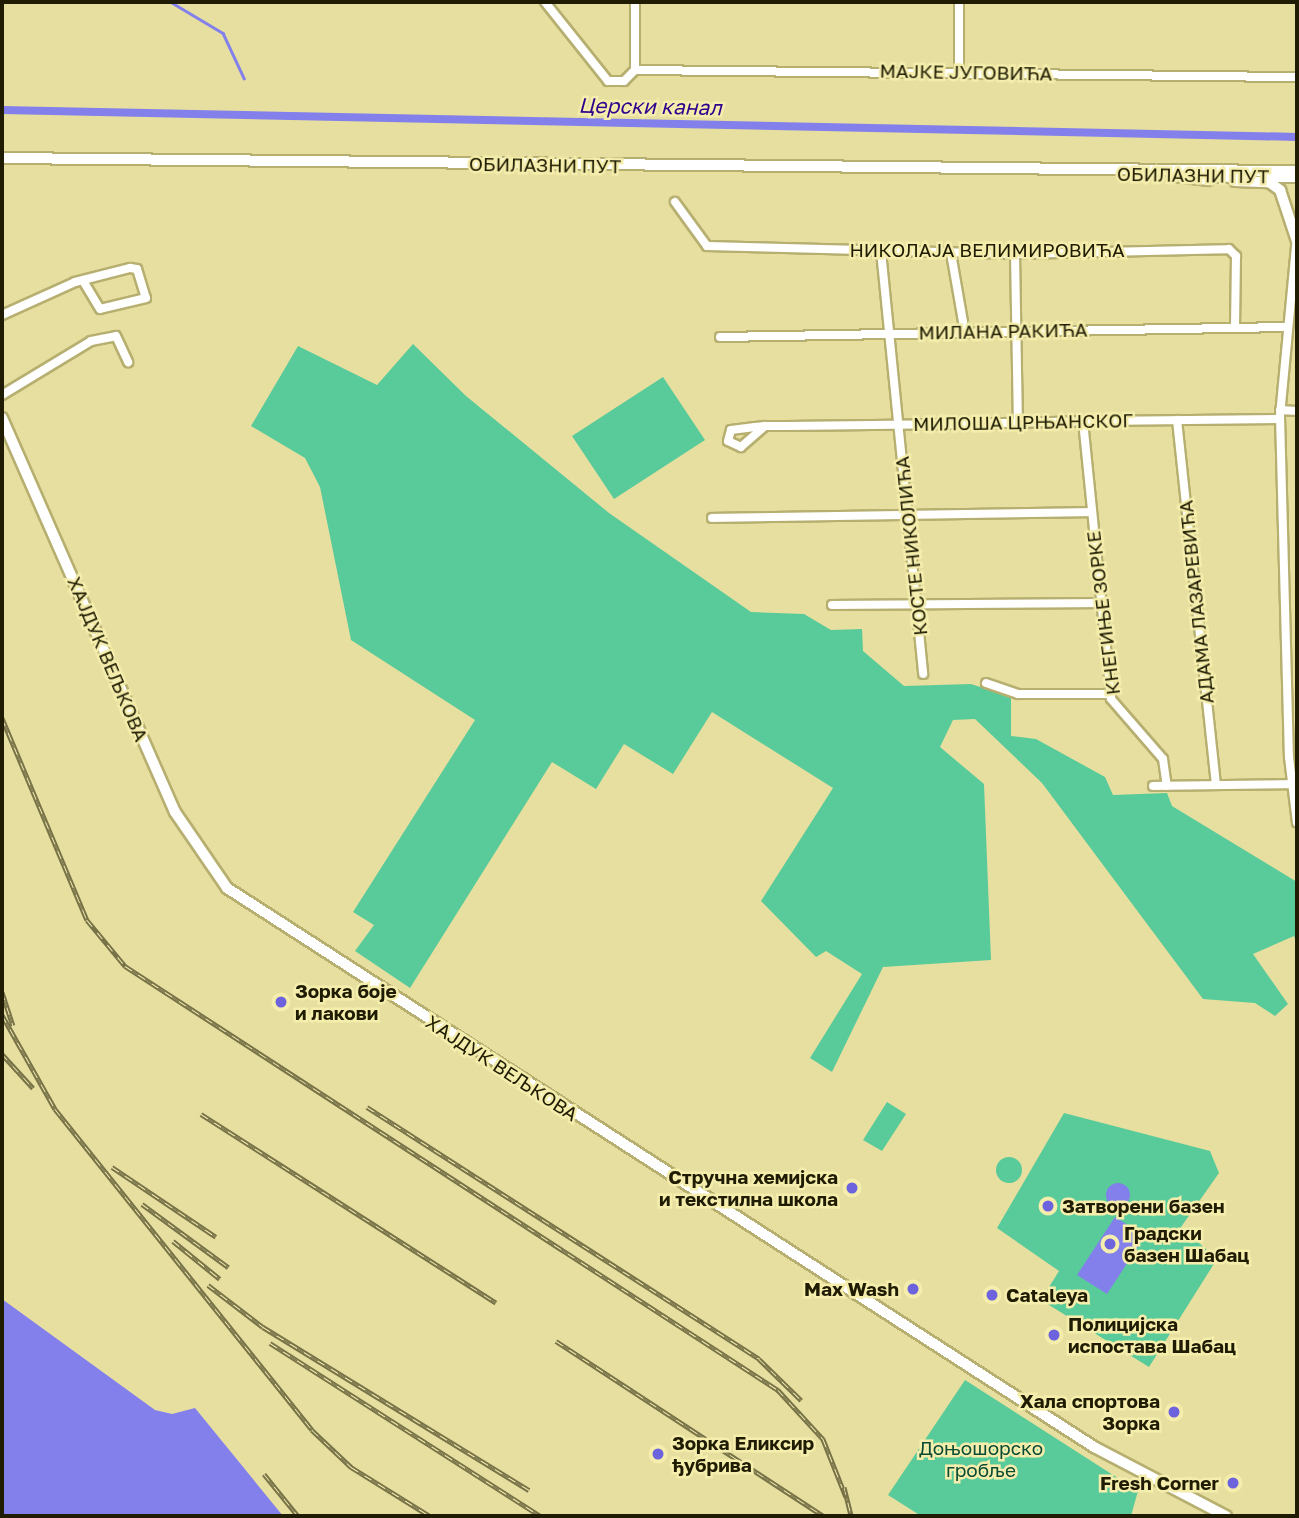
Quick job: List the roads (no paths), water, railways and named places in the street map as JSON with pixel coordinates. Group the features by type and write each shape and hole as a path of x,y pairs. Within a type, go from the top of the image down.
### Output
{"main road":[{"name":"ОБИЛАЗНИ ПУТ","path":"2,158 1089,172 1297,171"},
{"name":"ОБИЛАЗНИ ПУТ","path":"1089,172 1297,177"},
{"path":"1175,176 1271,184 1285,198 1297,238"},
{"name":"ХАЈДУК ВЕЉКОВА","path":"2,418 174,812 227,888 1084,1441 1226,1516"}],"street":[{"name":"МАЈКЕ ЈУГОВИЋА","path":"545,2 608,81 624,81 635,70 1297,76"},
{"path":"635,2 635,70"},
{"path":"959,2 959,72"},
{"name":"НИКОЛАЈА ВЕЛИМИРОВИЋА","path":"675,202 704,245 1015,254 1232,250 1235,328"},
{"path":"1297,238 1287,316 1280,415 1297,823"},
{"name":"КОСТЕ НИКОЛИЋА","path":"881,251 923,674"},
{"path":"951,253 965,333"},
{"path":"1015,254 1018,422"},
{"path":"2,315 84,282 134,268 146,298 100,309 84,282"},
{"path":"1287,316 1297,316"},
{"name":"МИЛАНА РАКИЋА","path":"720,337 1287,327"},
{"path":"2,395 91,341 116,336 128,362"},
{"name":"МИЛОША ЦРЊАНСКОГ","path":"765,426 1177,420 1280,415 1297,411"},
{"name":"АДАМА ЛАЗАРЕВИЋА","path":"1177,420 1216,785"},
{"name":"КНЕГИЊЕ ЗОРКЕ","path":"1083,421 1110,694 1163,759 1167,786"},
{"path":"712,518 1092,512"},
{"path":"832,605 1101,603"},
{"path":"986,683 1018,694 1110,694"},
{"path":"1153,786 1294,784"}],"waterway":[{"path":"171,2 223,33 244,78"},
{"name":"Церски канал","path":"2,110 1297,137"}],"railway":[{"path":"2,718 87,920 125,966 778,1390 823,1439 846,1497"},
{"path":"2,992 13,1025"},
{"path":"2,1015 55,1109 312,1430 351,1467 430,1516"},
{"path":"2,1054 33,1088"},
{"path":"367,1107 759,1359 801,1400"},
{"path":"201,1114 496,1303"},
{"path":"112,1167 216,1237"},
{"path":"142,1204 228,1267"},
{"path":"173,1241 220,1279"},
{"path":"208,1285 263,1327 529,1490"},
{"path":"556,1341 823,1516"},
{"path":"270,1343 541,1516"},
{"path":"264,1474 298,1516"},
{"path":"844,1487 851,1516"}],"place":[{"name":"Зорка боје и лакови","path":"281,1002"},
{"name":"Стручна хемијска и текстилна школа","path":"852,1188"},
{"name":"Затворени базен","path":"1048,1206"},
{"name":"Градски базен Шабац","path":"1110,1244"},
{"name":"Max Wash","path":"913,1289"},
{"name":"Cataleya","path":"992,1295"},
{"name":"Полицијска испостава Шабац","path":"1054,1335"},
{"name":"Хала спортова Зорка","path":"1174,1412"},
{"name":"Зорка Еликсир ђубрива","path":"658,1454"},
{"name":"Fresh Corner","path":"1233,1483"}],"park label":[{"name":"Доњошорско гробље","path":"981,1459"}]}
